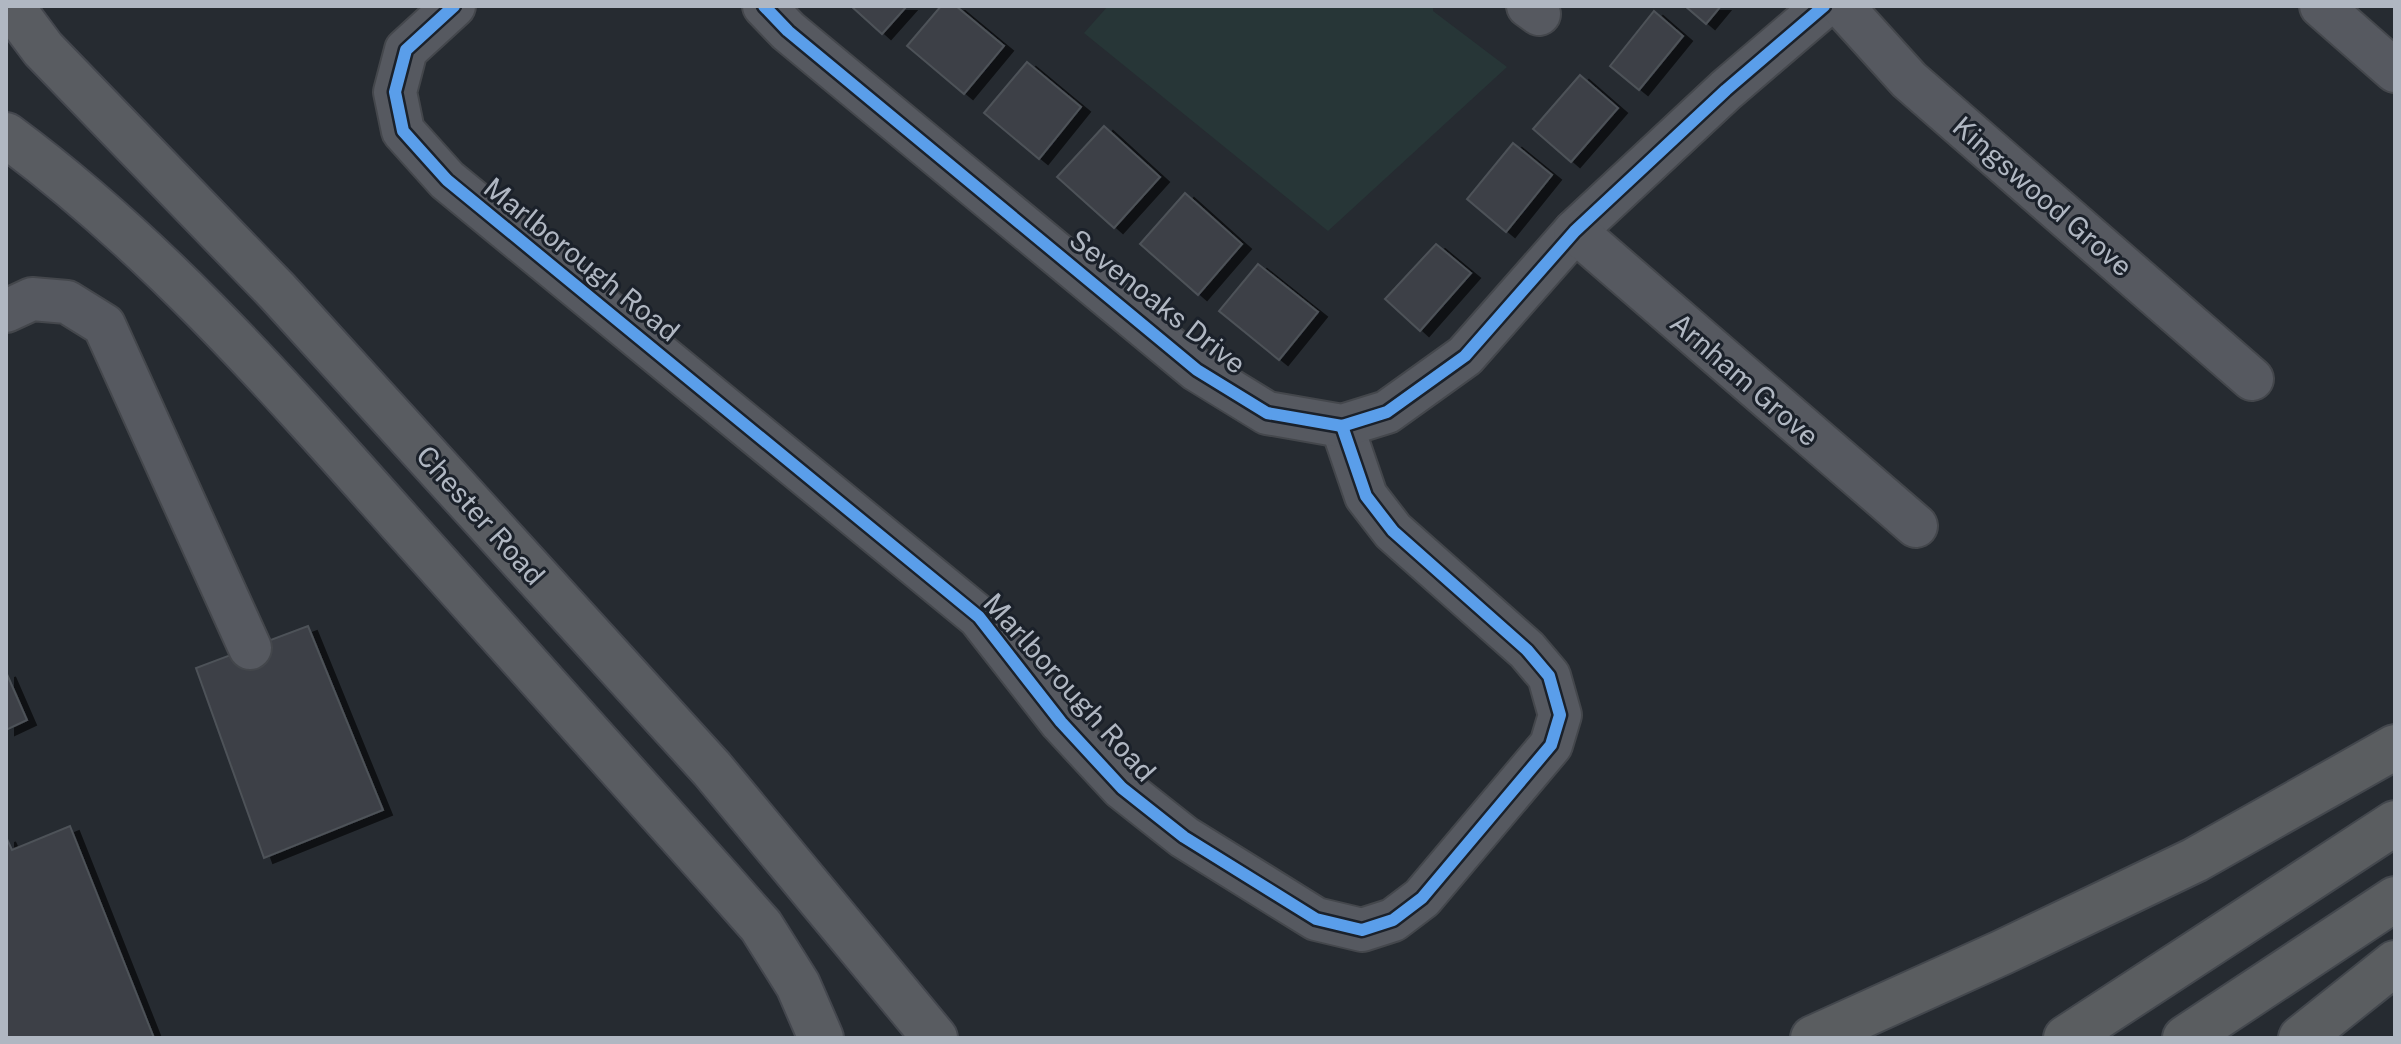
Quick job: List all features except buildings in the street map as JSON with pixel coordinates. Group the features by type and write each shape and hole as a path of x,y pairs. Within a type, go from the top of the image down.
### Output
{"highway":[{"path":"1813,1038 2195,860 2395,747"},
{"path":"2066,1038 2395,823"},
{"path":"2185,1038 2395,899"},
{"path":"2301,1038 2395,963"}],"main road":[{"name":"Chester Road","path":"11,6 43,49 277,291 712,769 935,1038"},
{"path":"6,135 114,223 239,342 761,926 798,985 821,1038"}],"street":[{"name":"Marlborough Road","path":"454,6 406,50 395,92 403,131 447,180 979,617 1061,722 1122,788 1184,837 1316,919 1362,930 1393,920 1422,898 1551,745 1560,715 1549,676 1527,650 1393,531 1366,496 1342,426"},
{"name":"Sevenoaks Drive","path":"764,6 788,31 1197,370 1267,413 1342,426 1387,412 1465,356 1575,231 1726,90 1824,6"},
{"name":"Kingswood Grove","path":"1842,6 1909,80 2252,379"},
{"path":"2321,6 2395,71"},
{"name":"Arnham Grove","path":"1575,231 1916,526"},
{"path":"6,311 32,299 67,302 104,325 250,648"}],"shaded area":[{"path":"1108,6 1433,6 1433,11 1507,67 1328,231 1084,33"}],"cycle path":[{"path":"454,6 406,50 395,92 403,131 447,180 979,617 1061,722 1122,788 1184,837 1316,919 1362,930 1393,920 1422,898 1551,745 1560,715 1549,676 1527,650 1393,531 1366,496 1342,426"},
{"path":"764,6 788,31 1197,370 1267,413 1342,426 1387,412 1465,356 1575,231 1726,90 1824,6"}]}
